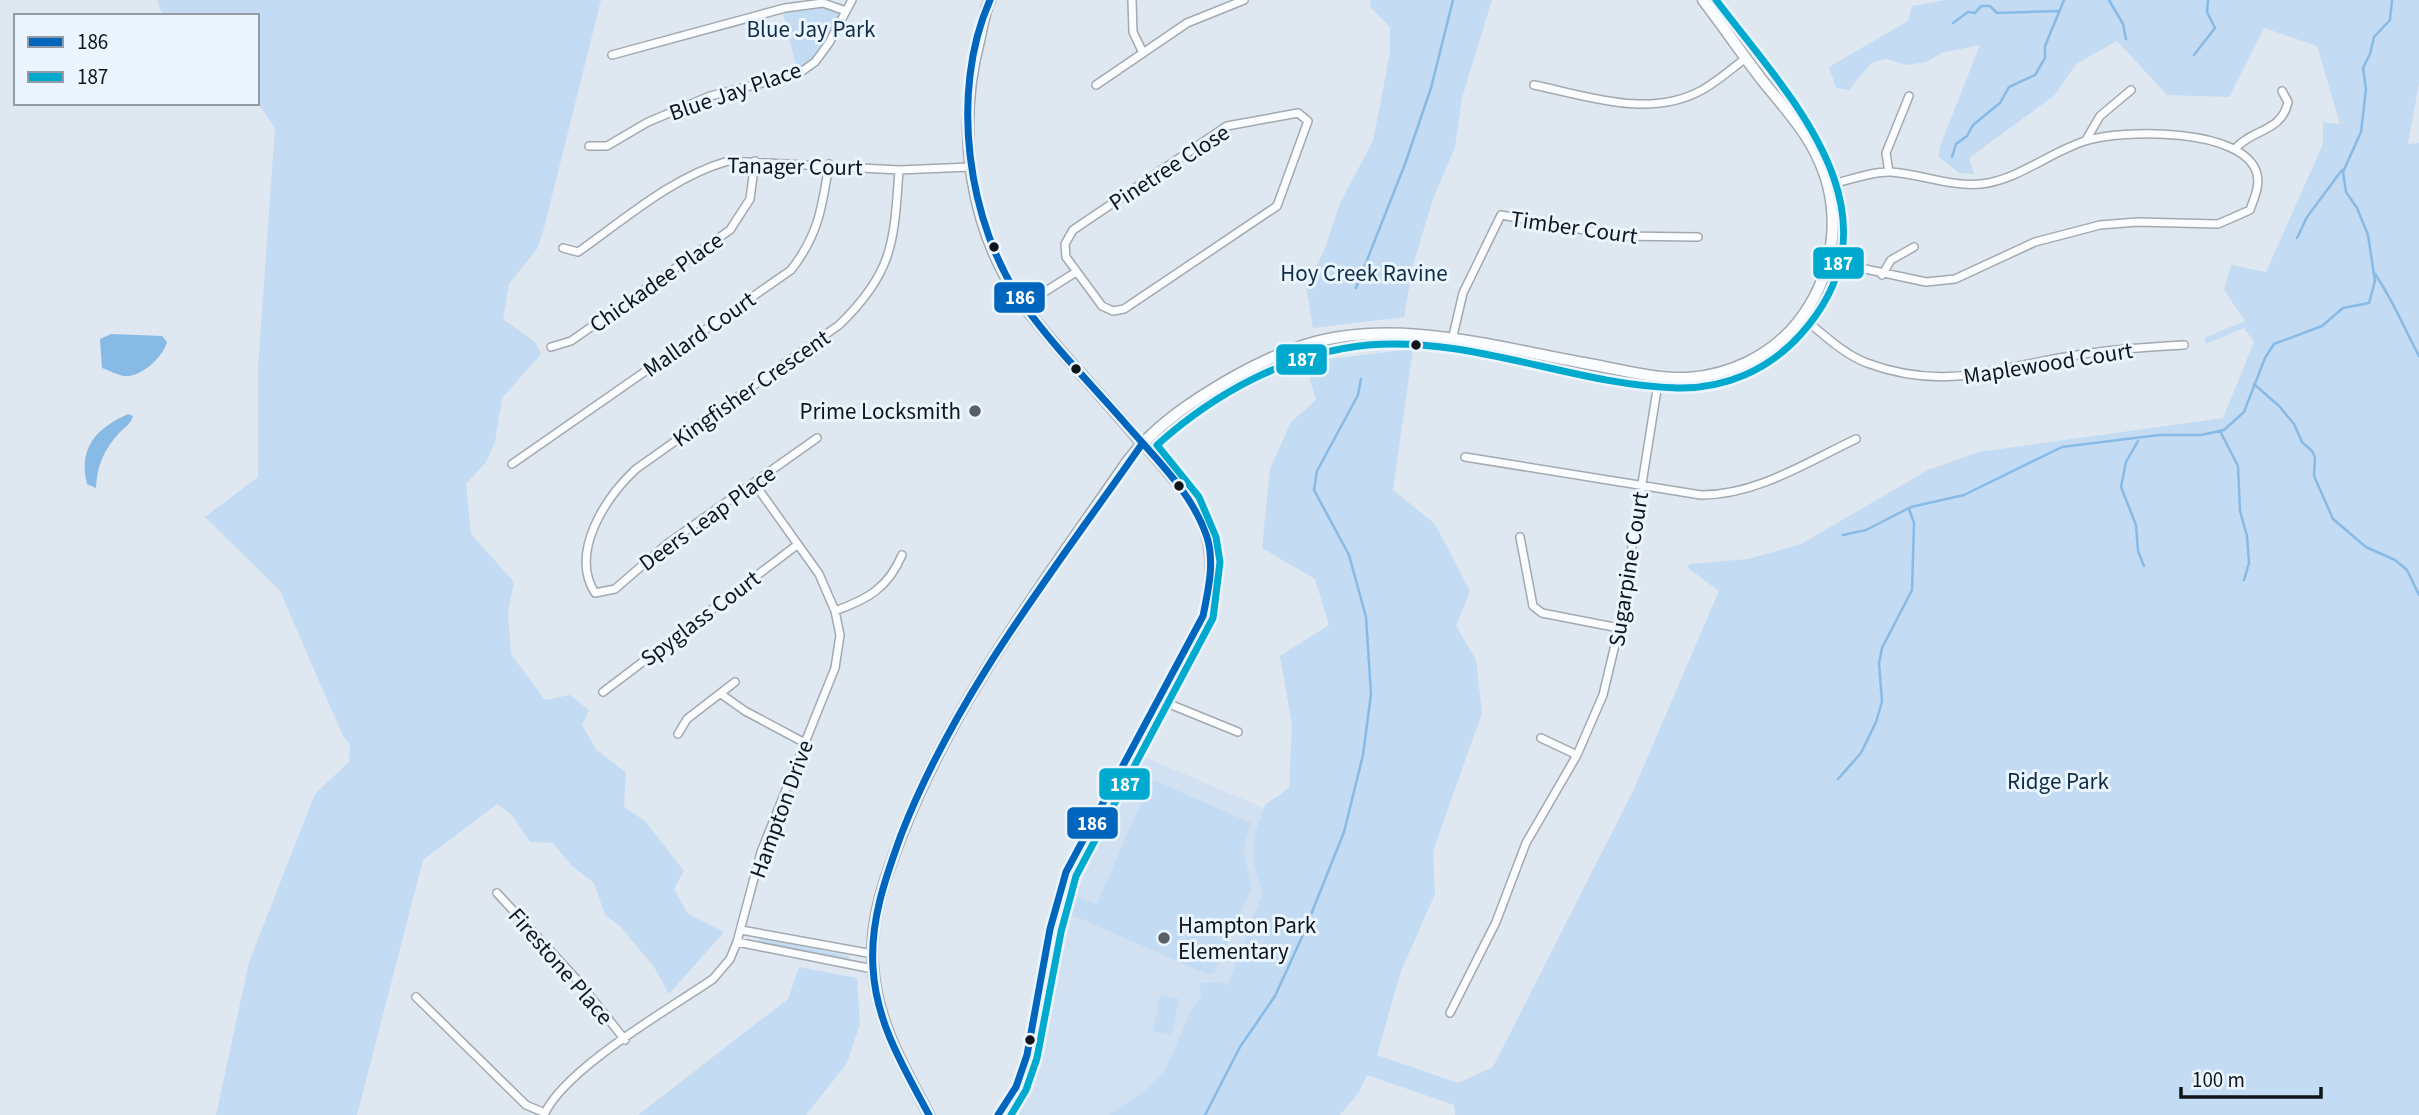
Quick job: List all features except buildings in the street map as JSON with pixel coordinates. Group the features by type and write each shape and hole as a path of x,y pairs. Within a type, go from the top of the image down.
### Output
{"street":[{"name":"Blue Jay Place","path":"589,146 607,146 648,122 710,96 798,74 815,62 852,0"},
{"path":"990,0 969,80 966,117 970,167 980,214 1004,272 1024,305 1191,500 1208,540 1211,577 1203,616 1066,872 1053,910 1023,1073 1011,1101 998,1115"},
{"path":"1132,0 1133,32 1143,53"},
{"path":"1096,85 1187,23 1244,0"},
{"path":"927,1114 888,1036 879,1007 873,969 873,925 886,875 915,800 974,685 1142,444 1183,408 1215,388 1305,345 1370,335 1452,340 1659,377 1714,375 1740,366 1782,340 1802,317 1819,289 1828,261 1833,227 1828,185 1807,139 1703,0"},
{"path":"612,55 785,8 823,3 846,12"},
{"path":"1534,85 1626,104 1660,103 1703,90 1746,58"},
{"path":"2086,140 2100,116 2131,90"},
{"path":"2236,148 2243,140 2261,133 2281,118 2288,102 2283,91"},
{"path":"1889,172 1886,153 1909,96"},
{"name":"Pinetree Close","path":"1298,113 1308,121 1277,206 1124,309 1113,311 1102,306 1076,272 1066,257 1065,244 1073,230 1227,126 1298,113"},
{"path":"1828,185 1889,172 1954,183 1983,184 2025,169 2086,140 2148,133 2221,142 2236,148 2256,170 2256,193 2250,210 2218,224 2137,222 2101,225 2035,243 1955,279 1926,282 1882,275 1828,261"},
{"name":"Tanager Court","path":"563,248 578,253 676,183 704,168 728,161 829,164 899,170 970,167"},
{"name":"Chickadee Place","path":"551,347 571,341 730,230 750,199 755,161"},
{"name":"Mallard Court","path":"512,464 791,270 819,224 829,164"},
{"name":"Kingfisher Crescent","path":"595,593 587,580 588,552 600,512 614,490 636,469 839,325 865,300 888,260 895,233 899,170"},
{"name":"Timber Court","path":"1452,340 1463,293 1501,215 1618,236 1698,237"},
{"path":"1882,275 1891,260 1914,247"},
{"path":"1024,305 1076,272"},
{"name":"Maplewood Court","path":"1802,317 1839,346 1867,363 1949,378 1975,377 2077,355 2184,345"},
{"name":"Sugarpine Court","path":"1450,1013 1496,922 1527,843 1577,755 1603,695 1619,628 1659,377"},
{"name":"Deers Leap Place","path":"595,593 615,589 667,544 817,438"},
{"path":"1465,457 1701,495 1737,492 1856,439"},
{"name":"Hampton Drive","path":"545,1114 573,1075 713,979 730,959 741,930 761,852 835,668 840,635 835,611 819,574 754,483"},
{"path":"1520,537 1533,606 1542,613 1619,628"},
{"name":"Spyglass Court","path":"603,692 797,545"},
{"path":"835,611 863,601 893,576 902,555"},
{"path":"678,734 687,719 735,682"},
{"path":"722,694 745,711 805,743"},
{"path":"1157,699 1238,732"},
{"path":"1541,738 1577,755"},
{"name":"Firestone Place","path":"497,893 579,982 625,1040"},
{"path":"741,930 873,954"},
{"path":"737,942 873,969"},
{"path":"416,998 526,1105 545,1114"}],"shaded area":[{"name":"Hampton Park Elementary","path":"1145,757 1292,820 1276,920 1134,1115 1018,1115 1036,1079 1074,893"}],"green space":[{"path":"157,0 601,0 543,232 537,249 509,284 503,319 535,342 541,354 502,398 495,442 486,462 466,484 471,534 514,582 508,612 511,654 545,700 570,695 589,710 582,725 596,749 626,773 624,807 645,821 684,871 674,889 688,914 724,932 669,994 654,967 620,926 605,915 594,883 571,865 553,843 530,842 512,815 497,804 423,860 357,1115 216,1115 249,962 315,794 349,762 350,745 342,734 280,591 205,517 258,477 258,367 275,128 259,105 259,14 162,14"},
{"name":"Hoy Creek Ravine","path":"1371,0 1492,0 1462,98 1455,147 1433,199 1413,265 1404,317 1313,328 1306,286 1324,251 1340,203 1373,141 1390,53 1390,27 1370,7"},
{"name":"Ridge Park","path":"1946,0 2419,0 2419,83 2408,144 2419,143 2419,1115 1455,1115 1454,1105 1367,1075 1359,1092 1340,1115 1108,1115 1145,1091 1164,1072 1192,1009 1202,997 1199,983 1222,982 1227,986 1263,893 1254,866 1254,837 1265,805 1289,788 1292,725 1280,656 1329,625 1315,579 1262,548 1270,469 1291,422 1316,400 1305,362 1413,349 1393,490 1435,524 1470,591 1456,626 1476,660 1482,713 1433,851 1435,894 1401,971 1377,1055 1458,1083 1493,1067 1634,789 1719,591 1688,568 1689,564 1748,559 1801,544 1928,470 1979,452 2223,418 2254,342 2244,328 2206,344 2204,338 2245,321 2224,290 2231,265 2266,272 2323,144 2323,122 2340,124 2317,46 2264,28 2229,97 2167,95 2117,41 2076,64 2055,95 1969,158 1974,174 1959,173 1939,157 1940,146 1980,45 1941,53 1927,62 1907,65 1886,59 1871,63 1849,90 1836,88 1829,67 1908,21 1912,6"},
{"name":"Blue Jay Park","path":"823,3 846,11 829,43 798,74 782,9"},
{"path":"1151,779 1251,823 1243,850 1252,887 1215,972 1209,975 1070,914 1078,897 1097,904"},
{"path":"759,938 849,956 848,962 758,945"},
{"path":"799,967 857,978 860,1024 847,1063 806,1115 638,1115 788,999"},
{"path":"1160,995 1179,999 1172,1034 1153,1031"}],"water":[{"path":"111,334 162,336 167,342 161,354 144,370 124,376 102,368 100,339"},
{"path":"128,414 133,416 131,421 114,439 102,458 96,488 87,484 85,459 92,440 107,426"}],"waterway":[{"path":"1356,288 1405,164 1431,88 1453,0"},
{"path":"1952,157 1956,144 1967,136 1973,125 2000,103 2009,87 2035,75 2045,58 2045,46 2064,0"},
{"path":"2109,0 2123,24 2126,39"},
{"path":"2194,55 2215,28 2207,12 2208,0"},
{"path":"1843,535 1866,530 1911,507 1964,495 2062,447 2159,435 2201,435 2224,430 2244,412 2265,358 2274,344 2322,326 2343,308 2369,303 2375,281 2368,235 2357,208 2346,192 2343,172 2361,132 2366,89 2363,68 2374,37 2390,20 2392,0"},
{"path":"1953,23 1968,12 1975,13 1981,6 1990,6 1997,13 2058,11"},
{"path":"2297,238 2307,217 2342,170"},
{"path":"2375,274 2419,356"},
{"path":"1205,1115 1240,1047 1275,996 1302,937 1344,832 1363,755 1371,694 1366,617 1349,555 1314,490 1317,471 1358,395 1361,379"},
{"path":"2254,384 2279,406 2294,424 2302,442 2312,451 2315,457 2314,476 2333,519 2366,547 2395,560 2407,570 2419,595"},
{"path":"2220,431 2238,466 2240,511 2247,536 2249,563 2244,580"},
{"path":"2138,441 2126,462 2121,487 2136,525 2138,551 2144,566"},
{"path":"1838,779 1861,753 1876,722 1882,702 1879,663 1882,648 1912,590 1914,523 1909,509"}],"transit line":[{"name":"186","path":"990,0 977,36 970,75 968,116 970,157 977,197 989,236 1004,272 1035,320 1182,490 1207,537 1211,567 1203,616 1066,872 1050,929 1027,1055 1016,1087 998,1115"},
{"name":"187","path":"1011,1115 1026,1090 1037,1058 1061,932 1076,876 1213,618 1220,562 1216,537 1199,497 1157,445 1204,408 1255,378 1310,357 1338,349 1368,345 1407,344 1446,348 1638,385 1677,388 1712,385 1745,375 1775,358 1801,334 1831,289 1843,245 1840,201 1826,158 1803,116 1716,0"},
{"name":"186","path":"929,1115 885,1026 875,988 874,934 889,868 924,782 979,681 1042,585 1142,444"}],"place":[{"name":"Prime Locksmith","path":"975,411"},
{"name":"Hampton Park Elementary","path":"1164,938"}]}
